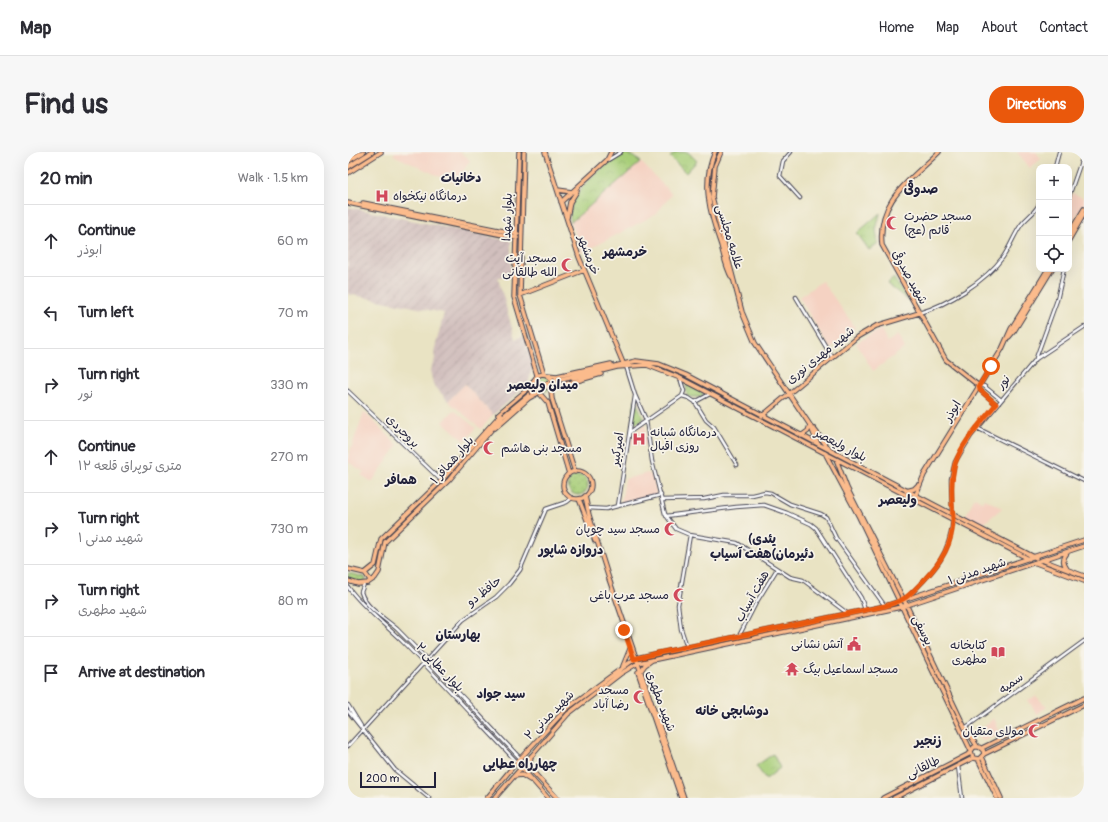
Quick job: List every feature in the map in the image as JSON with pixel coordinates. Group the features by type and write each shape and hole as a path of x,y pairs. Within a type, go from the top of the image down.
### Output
{"highway":[{"path":"348,161 363,152"},
{"path":"348,167 372,152"}],"main road":[{"path":"348,156 354,152"},
{"path":"348,173 381,152"},
{"name":"بلوار شهدا","path":"519,152 514,297 537,375"},
{"name":"بلوار شهدا","path":"524,152 520,295 546,374"},
{"name":"خرمشهر","path":"544,152 584,270 623,363"},
{"path":"561,202 607,160 611,152"},
{"name":"علامه مجلسی","path":"715,152 707,190 713,222 729,273 733,280"},
{"name":"علامه مجلسی","path":"721,152 713,164 712,190 718,221 742,312 755,344 810,425"},
{"name":"شهید صدوقی","path":"939,152 891,200 885,212 881,233 882,244 885,252 946,360 979,386"},
{"path":"566,220 570,202 580,186"},
{"path":"558,190 572,192"},
{"path":"348,201 521,236"},
{"path":"1072,229 1084,209"},
{"path":"1071,236 1084,214"},
{"path":"713,222 718,221"},
{"path":"520,295 584,270"},
{"path":"515,271 520,271"},
{"name":"ابوذر","path":"914,499 919,484 1046,272"},
{"name":"ابوذر","path":"1008,337 1014,331 1050,272"},
{"name":"شهید مهدی نوری","path":"762,416 857,337 876,326 919,313"},
{"name":"بلوار ولیعصر","path":"583,374 623,363 642,361 659,364 686,375 801,436 825,452 916,495 1035,557 1084,576"},
{"path":"535,391 545,395 554,383 607,364 616,366"},
{"name":"بلوار ولیعصر","path":"616,366 647,365 680,378 816,446 830,451 837,457 1028,559 1084,581"},
{"path":"554,383 609,372 616,366"},
{"path":"569,474 548,402 535,391 533,381 537,375 546,374 554,383 552,399 575,472"},
{"name":"بلوار همافر ۱","path":"369,582 375,578 379,572 385,542 443,483 482,437 502,417 535,391 583,374"},
{"path":"810,425 830,451"},
{"path":"801,436 808,431 810,425"},
{"path":"810,425 816,446"},
{"path":"816,446 819,435"},
{"name":"یوسفی","path":"825,452 904,600 917,633 966,738 971,752 997,798"},
{"path":"833,466 837,457"},
{"name":"یوسفی","path":"837,457 847,488 877,551 901,607 917,633 965,728 977,746"},
{"path":"575,472 585,474 590,481 590,490 585,496 579,499 572,498 566,493 563,487 564,480 569,474 575,472"},
{"name":"بلوار همافر ۱","path":"365,573 375,564 381,539 443,483"},
{"path":"906,491 914,489 919,484"},
{"name":"شهید مطهری","path":"585,496 587,508 636,664 682,798"},
{"name":"شهید مطهری","path":"579,499 630,649 635,659"},
{"path":"952,514 953,520"},
{"name":"شهید مدنی ۱","path":"635,659 885,606 1084,540"},
{"name":"شهید مدنی ۱","path":"636,664 901,607 1084,546"},
{"path":"1014,551 1018,556 1014,564"},
{"path":"1067,552 1063,562 1067,569"},
{"path":"348,569 365,573 369,578 369,582 364,584 348,581"},
{"path":"960,582 962,587"},
{"path":"865,610 866,615"},
{"path":"856,612 857,617"},
{"path":"731,638 732,643"},
{"path":"622,667 628,659 630,649"},
{"name":"شهید مدنی ۲","path":"487,798 516,762 566,709 635,659"},
{"path":"622,672 632,670 639,672 645,665 654,659"},
{"name":"شهید مدنی ۲","path":"495,798 568,714 622,672 636,664"},
{"path":"977,746 982,748 1084,698"},
{"name":"طالقانی","path":"894,798 1084,705"},
{"path":"1029,725 1032,731"},
{"path":"966,738 970,735"},
{"name":"طالقانی","path":"883,798 971,752 977,746"},
{"path":"982,748 983,755 1001,798"},
{"path":"532,755 530,762 534,772"},
{"path":"520,758 557,798"},
{"path":"516,762 548,798"},
{"path":"513,777 523,775 536,784"}],"street":[{"path":"607,160 621,152"},
{"path":"791,152 783,161 780,176 800,198"},
{"path":"1056,164 1059,152"},
{"path":"1072,187 1084,153"},
{"path":"919,313 933,309 952,298 994,268 1008,249 1021,225 1036,209"},
{"path":"1036,359 1057,300 1063,272"},
{"path":"796,297 832,357"},
{"name":"نور","path":"952,514 951,479 955,462 977,428 1000,399 1036,359 1084,327"},
{"name":"هفت آسیاب","path":"626,366 635,395 646,420 654,471 666,516 676,529 690,535 737,543 777,569 756,603 740,636"},
{"path":"629,432 682,396 684,391 680,378"},
{"path":"979,386 984,386 1000,399"},
{"path":"979,386 980,390 996,404"},
{"name":"بروجردی","path":"348,391 443,483"},
{"path":"695,402 711,394"},
{"name":"امیرکبیر","path":"618,506 635,395"},
{"path":"682,396 695,402 706,420 714,427 737,465"},
{"path":"977,428 1084,481"},
{"path":"662,500 704,499 724,495 735,496 765,492 771,493 790,504 822,514 826,517 836,538 885,606"},
{"path":"587,508 606,509 661,495"},
{"name":"حافظ دو","path":"424,664 467,616 496,597 509,584 520,570 546,509 567,502 572,498"},
{"path":"666,516 764,505 787,513 811,524 861,598 865,610"},
{"path":"904,600 935,568 945,554 951,538 953,520"},
{"path":"687,647 681,629 678,605 690,535"},
{"path":"777,569 790,577 803,580 847,614"},
{"name":"بلوار عطایی ۲","path":"364,584 361,592 364,600 396,628 520,758"},
{"name":"بلوار عطایی ۲","path":"348,588 359,603 392,632 429,669 516,762"},
{"path":"392,632 396,628"},
{"name":"سمیه","path":"965,728 1084,641"},
{"path":"348,746 424,664"},
{"path":"420,668 424,666 429,669 431,666 434,667"},
{"path":"348,704 363,730"},
{"path":"348,711 395,770 429,798"},
{"path":"475,717 478,713"},
{"path":"958,766 962,798"}],"shaded area":[{"path":"395,152 459,152 470,161 454,183 393,155"},
{"path":"1017,152 1036,152 1041,159 1030,168"},
{"path":"641,162 672,194 656,214 582,253 571,222"},
{"path":"1072,193 1084,198 1084,204 1073,222"},
{"path":"348,207 511,241 511,273 498,278 515,339 524,336 534,368 532,369 528,384 493,415 465,384 448,401 433,384 430,370 435,359 434,352 444,313 348,294"},
{"path":"822,281 855,327 830,349 799,297"},
{"path":"881,329 887,342 898,335 905,348 873,371 856,343"},
{"path":"465,384 493,415 481,429 448,401"},
{"path":"454,410 476,428 465,441 443,422"},
{"path":"364,412 398,445 372,482 361,475 364,472 348,462 348,457"},
{"name":"درمانگاه شبانه روزی اقبال","path":"645,425 647,445 630,444 631,435"},
{"path":"648,473 653,477 657,495 621,503 625,479"},
{"path":"975,497 983,502 985,499 1002,508 981,526 965,517"},
{"path":"1036,696 1047,707 1037,714 1028,700"},
{"path":"994,718 1000,733 983,741 978,738 976,734"}],"green space":[{"path":"626,152 641,162 571,222 570,212 573,202 579,192 597,172"},
{"path":"675,152 688,152 697,161 686,173 670,157"},
{"path":"880,213 876,230 878,243 869,250 857,233"},
{"path":"894,278 908,300 887,284"},
{"path":"543,376 550,381 551,384 546,391 543,392 536,387 535,384 540,377"},
{"path":"686,382 703,391 703,397 687,396"},
{"path":"635,399 644,419 631,426"},
{"path":"578,475 585,478 588,485 585,492 578,495 571,492 568,485 571,478"},
{"path":"348,573 365,577 366,581 361,583 348,578"},
{"path":"773,754 780,768 766,779 756,766"}],"place":[{"name":"درمانگاه نیکخواه","path":"382,196"},
{"name":"مسجد حضرت قائم (عج)","path":"893,223"},
{"name":"مسجد آیت الله طالقانی","path":"568,265"},
{"name":"درمانگاه شبانه روزی اقبال","path":"639,439"},
{"name":"مسجد بنی هاشم","path":"490,448"},
{"name":"مسجد سید چوپان","path":"671,529"},
{"name":"مسجد عرب باغی","path":"680,595"},
{"name":"آتش نشانی","path":"854,644"},
{"name":"کتابخانه مطهری","path":"998,652"},
{"name":"مسجد اسماعیل بیگ","path":"792,669"},
{"name":"مسجد رضا آباد","path":"640,697"},
{"name":"مولای متقیان","path":"1035,731"}],"district":[{"name":"دخانیات","path":"461,177"},
{"name":"صدوقی","path":"921,188"},
{"name":"خرمشهر","path":"625,251"},
{"name":"میدان ولیعصر","path":"543,384"},
{"name":"همافر","path":"401,479"},
{"name":"ولیعصر","path":"898,499"},
{"name":"(یئدی دئیرمان)هفت آسیاب","path":"762,546"},
{"name":"دروازه شاپور","path":"571,549"},
{"name":"بهارستان","path":"458,634"},
{"name":"سید جواد","path":"501,693"},
{"name":"دوشابچی خانه","path":"732,710"},
{"name":"زنجیر","path":"928,740"},
{"name":"چهارراه عطایی","path":"520,763"}],"route":[{"path":"624,630 634,659 885,606 904,600 938,565 947,549 951,538 953,520 951,479 955,462 971,436 996,404 980,390 979,386 991,366"}]}
